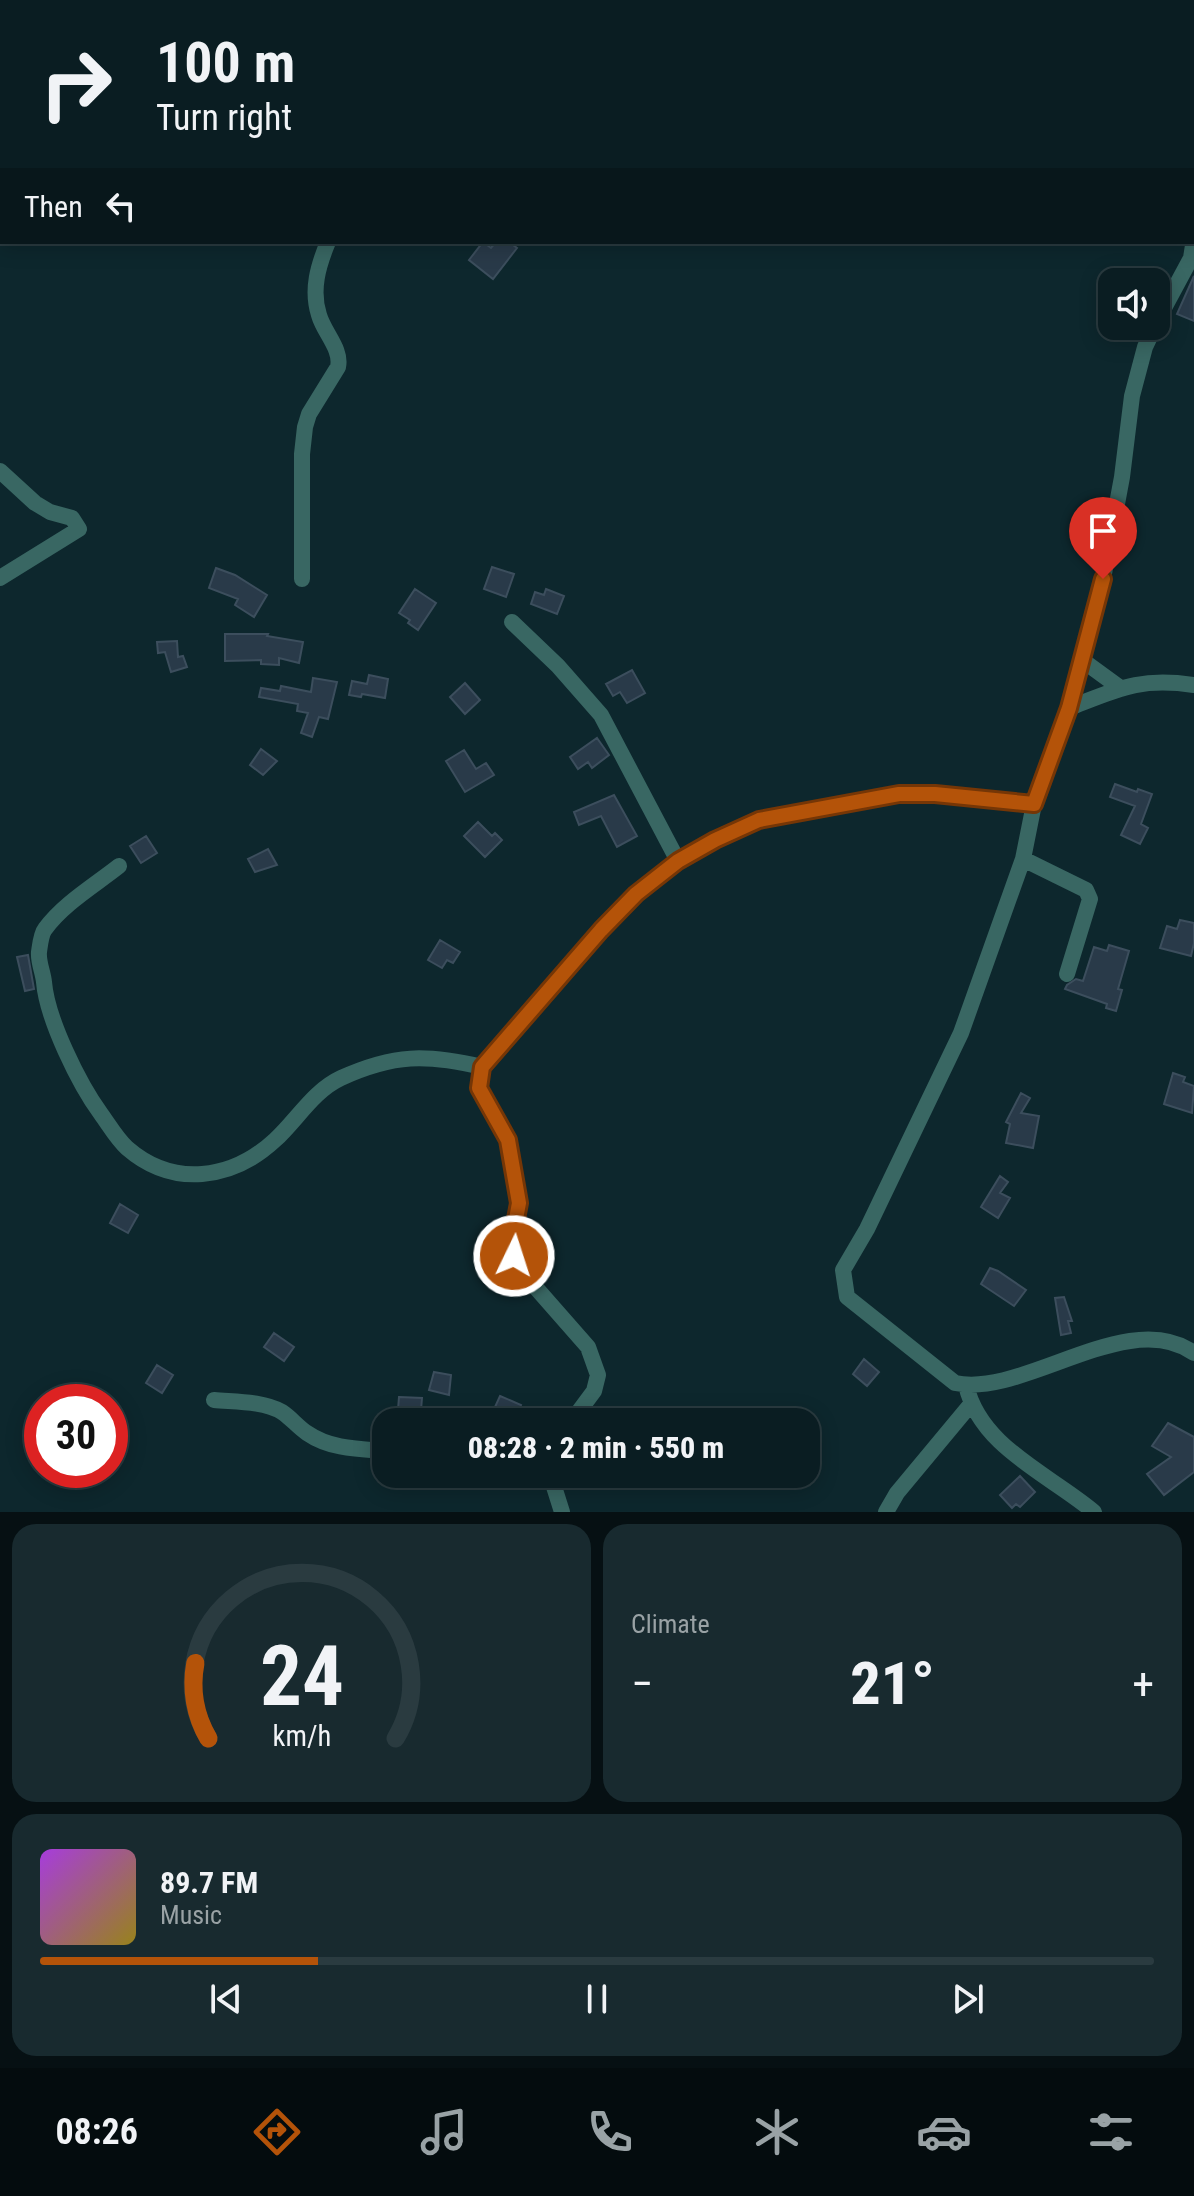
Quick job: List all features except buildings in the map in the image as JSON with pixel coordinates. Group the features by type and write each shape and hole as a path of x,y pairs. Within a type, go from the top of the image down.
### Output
{"street":[{"path":"302,579 302,454 305,427 340,358 319,318 314,291 327,244"},
{"path":"1170,294 1191,258 1193,244"},
{"path":"1148,340 1132,396 1122,477 1106,565 1069,708 1034,804 1023,859 961,1033 881,1202 843,1270 847,1297 955,1383 989,1384 1079,1355 1136,1342 1173,1342 1194,1353"},
{"path":"0,471 35,503 50,512 72,518 79,529 0,578"},
{"path":"512,622 558,666 601,715 678,861"},
{"path":"1082,660 1119,687"},
{"path":"1069,708 1119,687 1142,682 1194,685"},
{"path":"581,1408 594,1391 598,1375 588,1347 523,1273 514,1256 513,1235 519,1203 508,1140 479,1088 482,1067 636,894 678,861 715,840 759,820 899,794 935,794 1034,804"},
{"path":"1023,859 1086,890 1090,899 1067,974"},
{"path":"119,866 43,931 38,955 45,998 85,1091 125,1146 143,1160 174,1172 213,1174 256,1157 278,1138 307,1104 338,1079 400,1058 444,1058 482,1067"},
{"path":"966,1385 971,1404 984,1425 1017,1456 1094,1512"},
{"path":"214,1400 261,1405 281,1412 322,1442 344,1448 372,1450"},
{"path":"886,1512 897,1493 971,1404"},
{"path":"554,1488 562,1512"}],"route":[{"path":"514,1256 513,1235 519,1203 508,1140 479,1088 482,1067 601,930 636,894 678,861 759,820 899,794 935,794 1034,804 1069,708 1103,579"}]}
